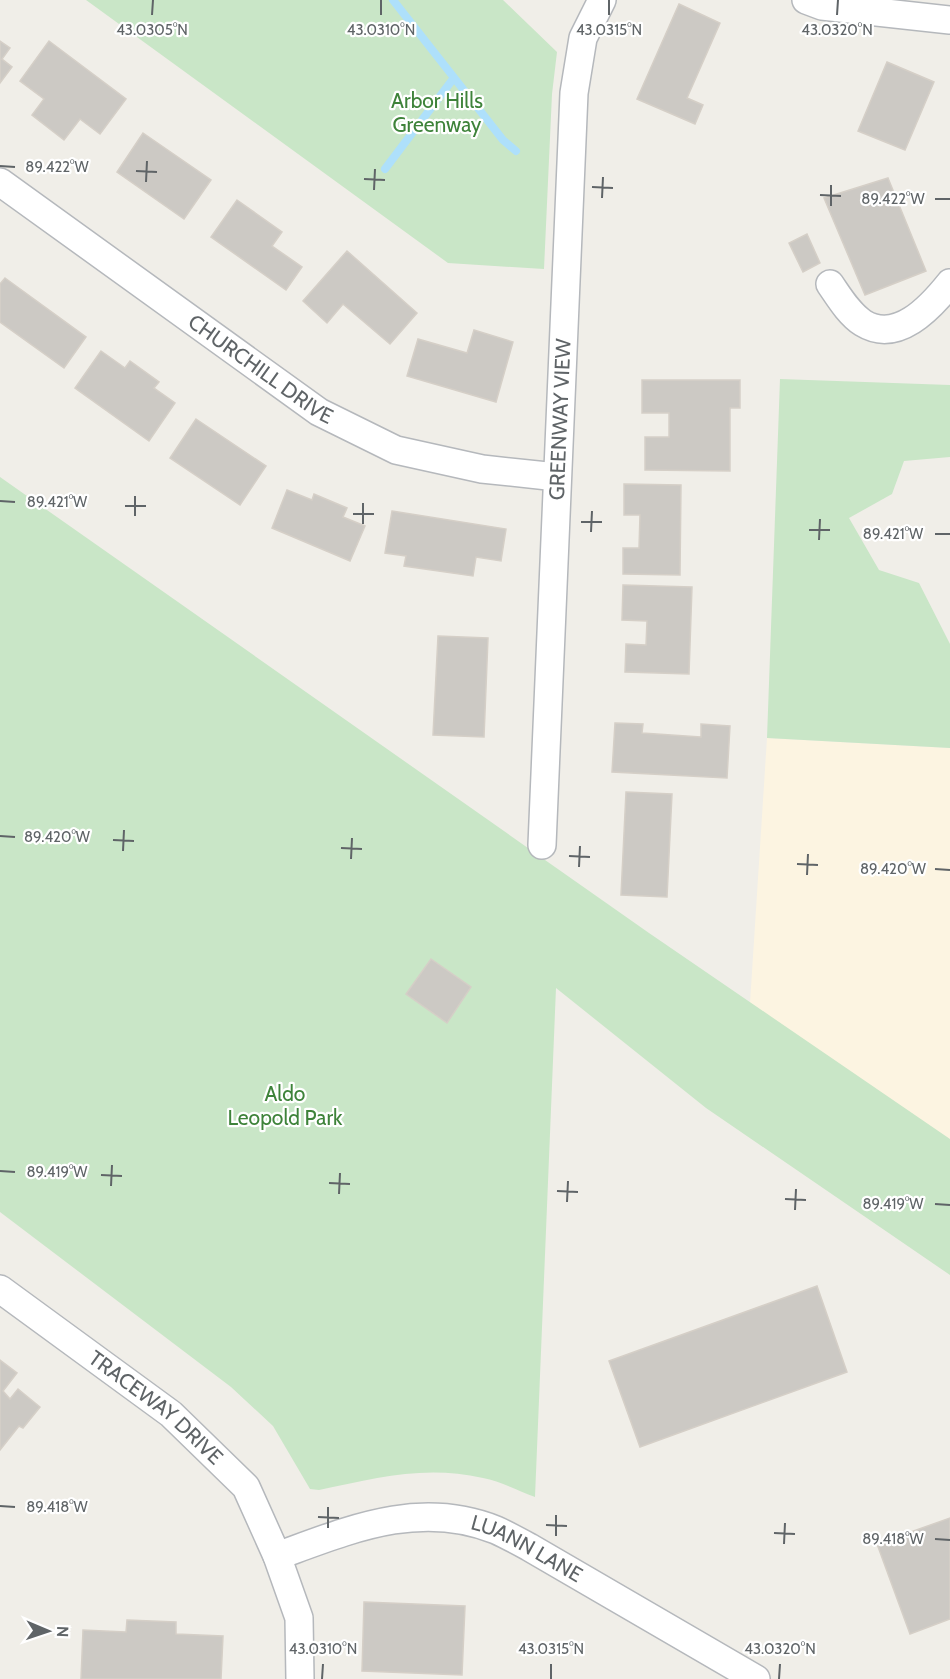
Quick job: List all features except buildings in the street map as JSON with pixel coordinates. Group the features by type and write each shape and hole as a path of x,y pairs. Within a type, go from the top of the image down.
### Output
{"street":[{"name":"GREENWAY VIEW","path":"542,844 574,93 583,38 602,0"},
{"path":"806,0 822,6 950,20"},
{"name":"CHURCHILL DRIVE","path":"0,182 319,412 396,450 482,469 557,477"},
{"path":"830,284 861,322 876,329 895,327 915,320 950,283"},
{"name":"TRACEWAY DRIVE","path":"0,1289 171,1414 246,1486 277,1556 298,1618 300,1679"},
{"name":"LUANN LANE","path":"277,1556 371,1523 420,1516 461,1520 495,1530 529,1547 756,1679"}],"shaded area":[{"path":"767,738 950,748 950,1143 750,1003"}],"green space":[{"name":"Arbor Hills Greenway","path":"86,0 503,0 557,52 552,94 544,269 448,263"},
{"path":"780,379 950,385 950,457 904,461 892,494 849,518 879,570 919,583 950,644 950,748 767,738"},
{"name":"Aldo Leopold Park","path":"0,477 649,933 950,1139 950,1275 706,1108 556,988 535,1497 489,1479 441,1473 401,1475 319,1490 310,1489 273,1426 231,1387 0,1212"}],"waterway":[{"path":"393,0 503,140 516,151"},
{"path":"385,169 453,79"}]}
